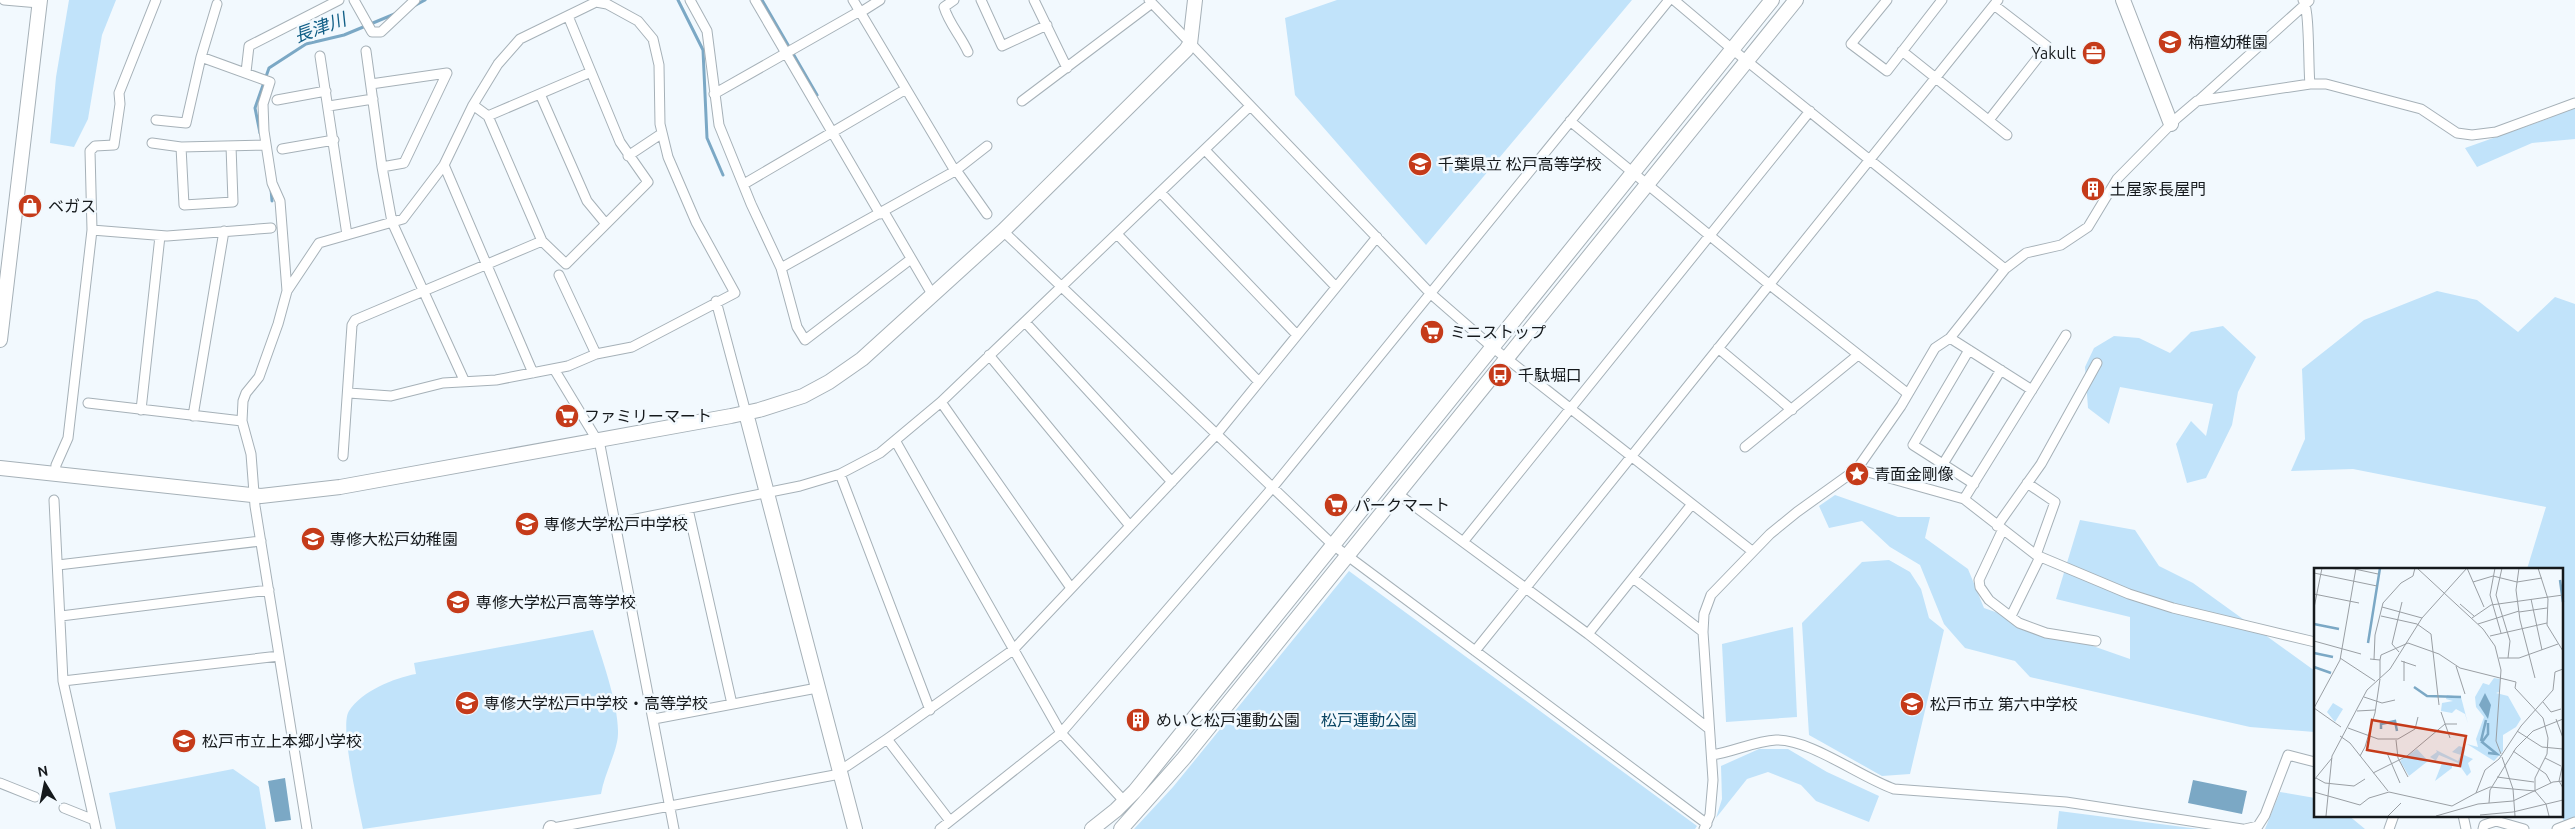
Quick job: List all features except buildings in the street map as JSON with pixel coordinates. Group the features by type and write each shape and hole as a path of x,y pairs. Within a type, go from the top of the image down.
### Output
{"street":[{"path":"0,340 2,306 40,2 4,0"},
{"path":"56,475 56,465 68,438 92,230 90,151 94,146 114,145 120,104 119,94 156,0"},
{"path":"246,72 249,46 339,0"},
{"path":"354,0 372,32 381,32 415,0"},
{"path":"690,0 707,31 719,125 781,268 797,327 805,340 911,259"},
{"path":"755,0 832,132 932,294"},
{"path":"853,0 956,171 986,214"},
{"path":"714,94 880,0"},
{"path":"954,0 944,7 948,22 961,36 968,52"},
{"path":"981,0 1002,46 1046,25"},
{"path":"1034,0 1067,68"},
{"path":"0,468 254,496 340,486 598,440 746,413 803,396 829,382 862,359 1003,232 1190,44 1195,0"},
{"path":"940,829 1061,733 1272,487 1669,0"},
{"path":"1674,0 2005,269"},
{"path":"1092,829 1125,802 1772,0"},
{"path":"1121,829 1184,758 1796,0"},
{"path":"1887,0 1851,44 1887,71 1942,0"},
{"path":"2124,0 2170,124"},
{"path":"156,120 186,123 200,57 216,1"},
{"path":"1003,232 1346,556 1706,826 1712,797 1712,755 1708,728 1703,632 1704,614 1710,595 1752,551 1797,512 1857,469 1881,437 1935,348 1950,338 2005,269 2026,253 2061,245 2088,227 2117,179 2170,124 2307,1"},
{"path":"2307,1 2310,84"},
{"path":"307,829 268,590 254,496 251,454 242,421 246,393 259,377 278,324 287,291 319,243 403,219 444,165 473,105 498,64 520,39 596,2 607,4 638,21 648,31 655,45 659,65 661,134 668,157 696,222 735,293 716,301 632,347 596,354 554,369 496,380 443,382 391,396 349,393"},
{"path":"1022,101 1150,2 1430,293 1492,347 1631,457 1695,504 1752,551"},
{"path":"1474,651 1526,589 1996,2 2046,46 1989,120"},
{"path":"473,105 488,116 542,241 566,264 648,182 628,156 568,16"},
{"path":"366,51 382,167 392,222 464,380"},
{"path":"1902,51 2007,135"},
{"path":"320,56 347,235"},
{"path":"200,57 270,82 262,104 272,183 280,201 287,291"},
{"path":"371,84 447,72 404,164 382,167"},
{"path":"488,116 591,72"},
{"path":"2197,101 2310,84 2326,84 2421,109 2457,133 2472,135 2496,132 2575,102"},
{"path":"744,184 906,89"},
{"path":"277,100 326,91"},
{"path":"540,94 587,201 606,224"},
{"path":"329,106 373,99"},
{"path":"616,524 766,494 840,474 896,442 941,402 1250,106"},
{"path":"1463,542 1810,111"},
{"path":"1570,121 1645,185 1908,393"},
{"path":"628,156 661,134"},
{"path":"282,149 334,140"},
{"path":"152,143 181,146 266,145"},
{"path":"181,146 184,205 233,202 231,146"},
{"path":"781,268 956,171 987,146"},
{"path":"1205,150 1336,287"},
{"path":"444,165 532,373"},
{"path":"1160,192 1297,335"},
{"path":"92,230 160,236 271,228"},
{"path":"193,416 224,231"},
{"path":"1117,234 1259,382"},
{"path":"141,410 160,236"},
{"path":"549,829 839,771 930,710 1013,650 1172,482 1216,435 1377,237"},
{"path":"343,456 349,393 352,325 355,320 542,241"},
{"path":"559,274 596,354"},
{"path":"716,301 855,829"},
{"path":"1025,322 1172,482"},
{"path":"1964,499 2066,336"},
{"path":"1950,338 2032,390"},
{"path":"1718,348 1792,410"},
{"path":"1969,350 1913,442 1915,448 1974,484"},
{"path":"989,355 1130,526"},
{"path":"1745,447 1858,355"},
{"path":"2096,641 2040,632 2019,623 1989,600 1980,587 1979,580 1999,528 2068,417 2097,363"},
{"path":"554,369 598,440 616,524 674,829"},
{"path":"1943,464 2001,370"},
{"path":"941,402 1071,588"},
{"path":"88,403 242,421"},
{"path":"896,442 1061,733 1125,802"},
{"path":"1857,469 1964,499 1999,528 2038,556 2129,594 2174,608 2314,642"},
{"path":"840,474 930,710"},
{"path":"2011,616 2038,556 2055,502 2027,483"},
{"path":"1398,494 1588,634 1708,728"},
{"path":"54,500 63,681 95,824"},
{"path":"1588,634 1695,504"},
{"path":"688,509 732,704"},
{"path":"58,565 261,541"},
{"path":"1633,578 1703,632"},
{"path":"61,616 268,590"},
{"path":"63,681 279,656"},
{"path":"654,719 817,688"},
{"path":"887,739 950,821"},
{"path":"1712,755 1776,740 1806,746 1876,783 1894,789 2066,802 2243,829 2258,826 2265,815 2288,755 2314,762"},
{"path":"1170,747 1184,758"},
{"path":"0,783 36,797"},
{"path":"64,808 95,824"},
{"path":"2389,829 2394,816"},
{"path":"2463,816 2466,829"},
{"path":"2483,829 2484,825 2496,821 2524,829"},
{"path":"2557,829 2575,822"}],"green space":[{"path":"69,0 116,0 102,35 88,119 74,147 50,143 56,77"},
{"name":"千葉県立 松戸高等学校","path":"1337,0 1632,0 1426,245 1295,95 1285,18"},
{"path":"2575,99 2575,139 2532,143 2477,167 2465,148 2550,118"},
{"path":"2437,291 2477,300 2518,332 2555,297 2575,304 2575,829 2568,829 2562,816 2562,568 2527,568 2546,507 2353,469 2291,471 2305,439 2302,369 2364,320"},
{"path":"2223,326 2256,357 2238,392 2232,425 2206,478 2187,483 2176,444 2191,421 2206,436 2213,404 2120,387 2109,424 2088,408 2085,367 2094,348 2114,336 2139,338 2170,353 2191,332"},
{"path":"1835,495 1898,517 1930,517 1925,538 1968,569 1984,608 2130,659 2130,617 2056,599 2080,520 2135,530 2159,566 2193,583 2314,670 2314,732 2250,727 2030,677 2015,661 1965,648 1944,624 1920,565 1890,547 1862,521 1829,528 1819,506"},
{"path":"1889,560 1910,572 1921,589 1929,618 1944,630 1910,774 1882,776 1809,735 1802,623 1862,562"},
{"name":"松戸運動公園","path":"1349,571 1697,826 1695,829 1134,829 1173,787"},
{"path":"1793,627 1797,717 1726,722 1722,644"},
{"path":"593,630 614,702 618,731 617,742 601,794 363,829 346,733 349,711 362,697 379,686 416,674 414,663"},
{"path":"1759,749 1788,749 1827,772 1879,796 1869,822 1816,801 1801,785 1768,772 1747,779 1716,818 1722,799 1721,766"},
{"path":"233,769 259,787 266,829 116,829 109,793"},
{"path":"2280,792 2314,798 2314,816 2349,816 2365,829 2265,829"},
{"path":"2059,811 2199,829 2057,829"}],"shaded area":[{"path":"285,778 291,820 275,822 268,781"},
{"path":"2193,780 2247,791 2242,814 2188,803"}],"waterway":[{"name":"長津川","path":"414,6 425,0"},
{"path":"678,0 703,50 707,138 723,175"},
{"path":"762,0 817,95"},
{"name":"長津川","path":"260,133 255,108 269,68 306,44 344,35 397,13"},
{"name":"長津川","path":"271,189 272,201"}],"place":[{"name":"栴檀幼稚園","path":"2170,42"},
{"name":"Yakult","path":"2094,53"},
{"name":"千葉県立 松戸高等学校","path":"1420,164"},
{"name":"土屋家長屋門","path":"2093,189"},
{"name":"ベガス","path":"30,206"},
{"name":"ミニストップ","path":"1432,332"},
{"name":"千駄堀口","path":"1500,375"},
{"name":"ファミリーマート","path":"567,416"},
{"name":"青面金剛像","path":"1857,474"},
{"name":"パークマート","path":"1336,505"},
{"name":"専修大学松戸中学校","path":"527,524"},
{"name":"専修大松戸幼稚園","path":"313,539"},
{"name":"専修大学松戸高等学校","path":"458,602"},
{"name":"専修大学松戸中学校・高等学校","path":"467,703"},
{"name":"松戸市立 第六中学校","path":"1912,704"},
{"name":"めいと松戸運動公園","path":"1138,720"},
{"name":"松戸市立上本郷小学校","path":"184,741"}]}
